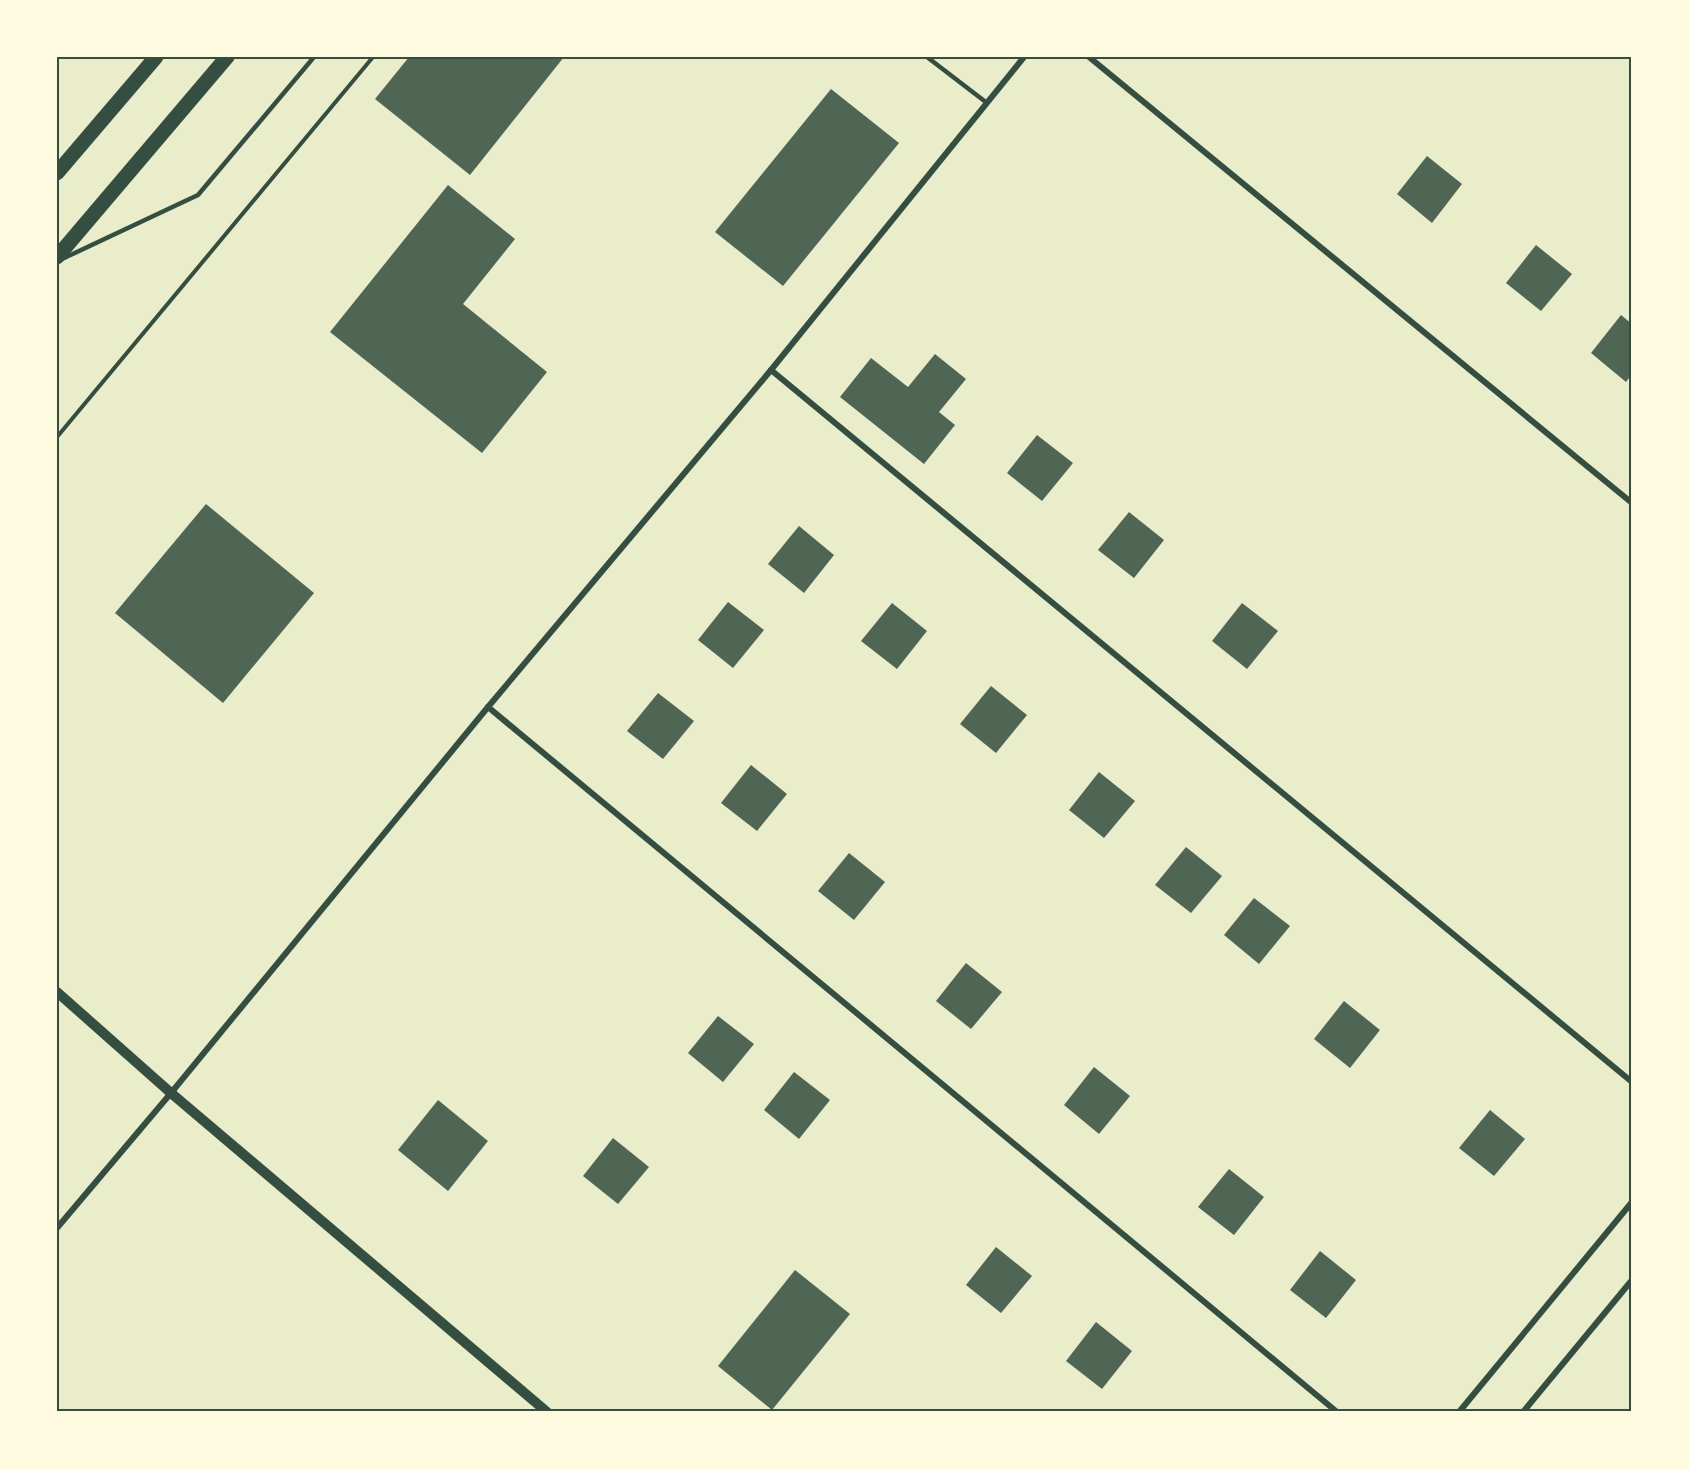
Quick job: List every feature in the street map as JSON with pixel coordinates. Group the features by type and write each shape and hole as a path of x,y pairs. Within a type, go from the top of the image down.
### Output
{"main road":[{"path":"57,173 156,57"},
{"path":"57,259 227,57"}],"street":[{"path":"57,1228 488,707 771,370 1024,57"},
{"path":"1089,57 1632,504"},
{"path":"771,370 1632,1082"},
{"path":"488,707 1337,1412"},
{"path":"57,992 171,1093 546,1412"},
{"path":"1459,1412 1632,1202"},
{"path":"1523,1412 1632,1280"}],"lane":[{"path":"57,259 198,195 314,57"},
{"path":"927,57 987,103"}],"path":[{"path":"57,437 373,57"}],"building":[{"path":"409,57 564,57 470,175 375,99"},
{"path":"831,89 899,143 783,286 715,232"},
{"path":"1427,156 1462,184 1432,223 1397,194"},
{"path":"448,185 515,239 463,304 547,372 482,453 330,332"},
{"path":"1536,245 1572,274 1541,311 1506,283"},
{"path":"1621,315 1632,324 1632,374 1626,382 1591,353"},
{"path":"935,354 966,379 939,412 955,425 924,464 840,397 871,358 908,387"},
{"path":"1037,435 1073,463 1042,501 1007,473"},
{"path":"206,504 314,593 223,703 115,613"},
{"path":"1129,512 1164,540 1134,578 1098,550"},
{"path":"799,526 834,555 804,593 768,564"},
{"path":"728,602 764,630 733,668 698,640"},
{"path":"892,603 927,631 897,669 861,641"},
{"path":"1242,603 1278,631 1247,669 1212,641"},
{"path":"991,686 1027,715 996,753 960,724"},
{"path":"658,693 694,721 663,759 627,731"},
{"path":"751,765 787,794 757,831 721,803"},
{"path":"1099,772 1135,801 1104,838 1069,810"},
{"path":"1186,847 1222,876 1191,913 1155,885"},
{"path":"849,853 885,882 854,920 818,891"},
{"path":"1254,898 1290,926 1259,964 1224,935"},
{"path":"966,963 1002,992 971,1029 936,1001"},
{"path":"1344,1001 1380,1030 1350,1068 1314,1039"},
{"path":"718,1016 754,1044 723,1082 688,1053"},
{"path":"1094,1067 1130,1096 1099,1134 1064,1105"},
{"path":"794,1072 830,1100 799,1139 764,1110"},
{"path":"438,1100 488,1141 448,1191 398,1150"},
{"path":"1490,1110 1525,1139 1494,1176 1459,1148"},
{"path":"613,1138 649,1167 618,1204 583,1176"},
{"path":"1229,1169 1264,1197 1234,1235 1198,1207"},
{"path":"996,1247 1032,1276 1001,1313 966,1285"},
{"path":"1320,1251 1356,1280 1326,1318 1290,1290"},
{"path":"795,1270 850,1314 772,1410 718,1366"},
{"path":"1096,1322 1132,1351 1102,1389 1066,1361"}]}
